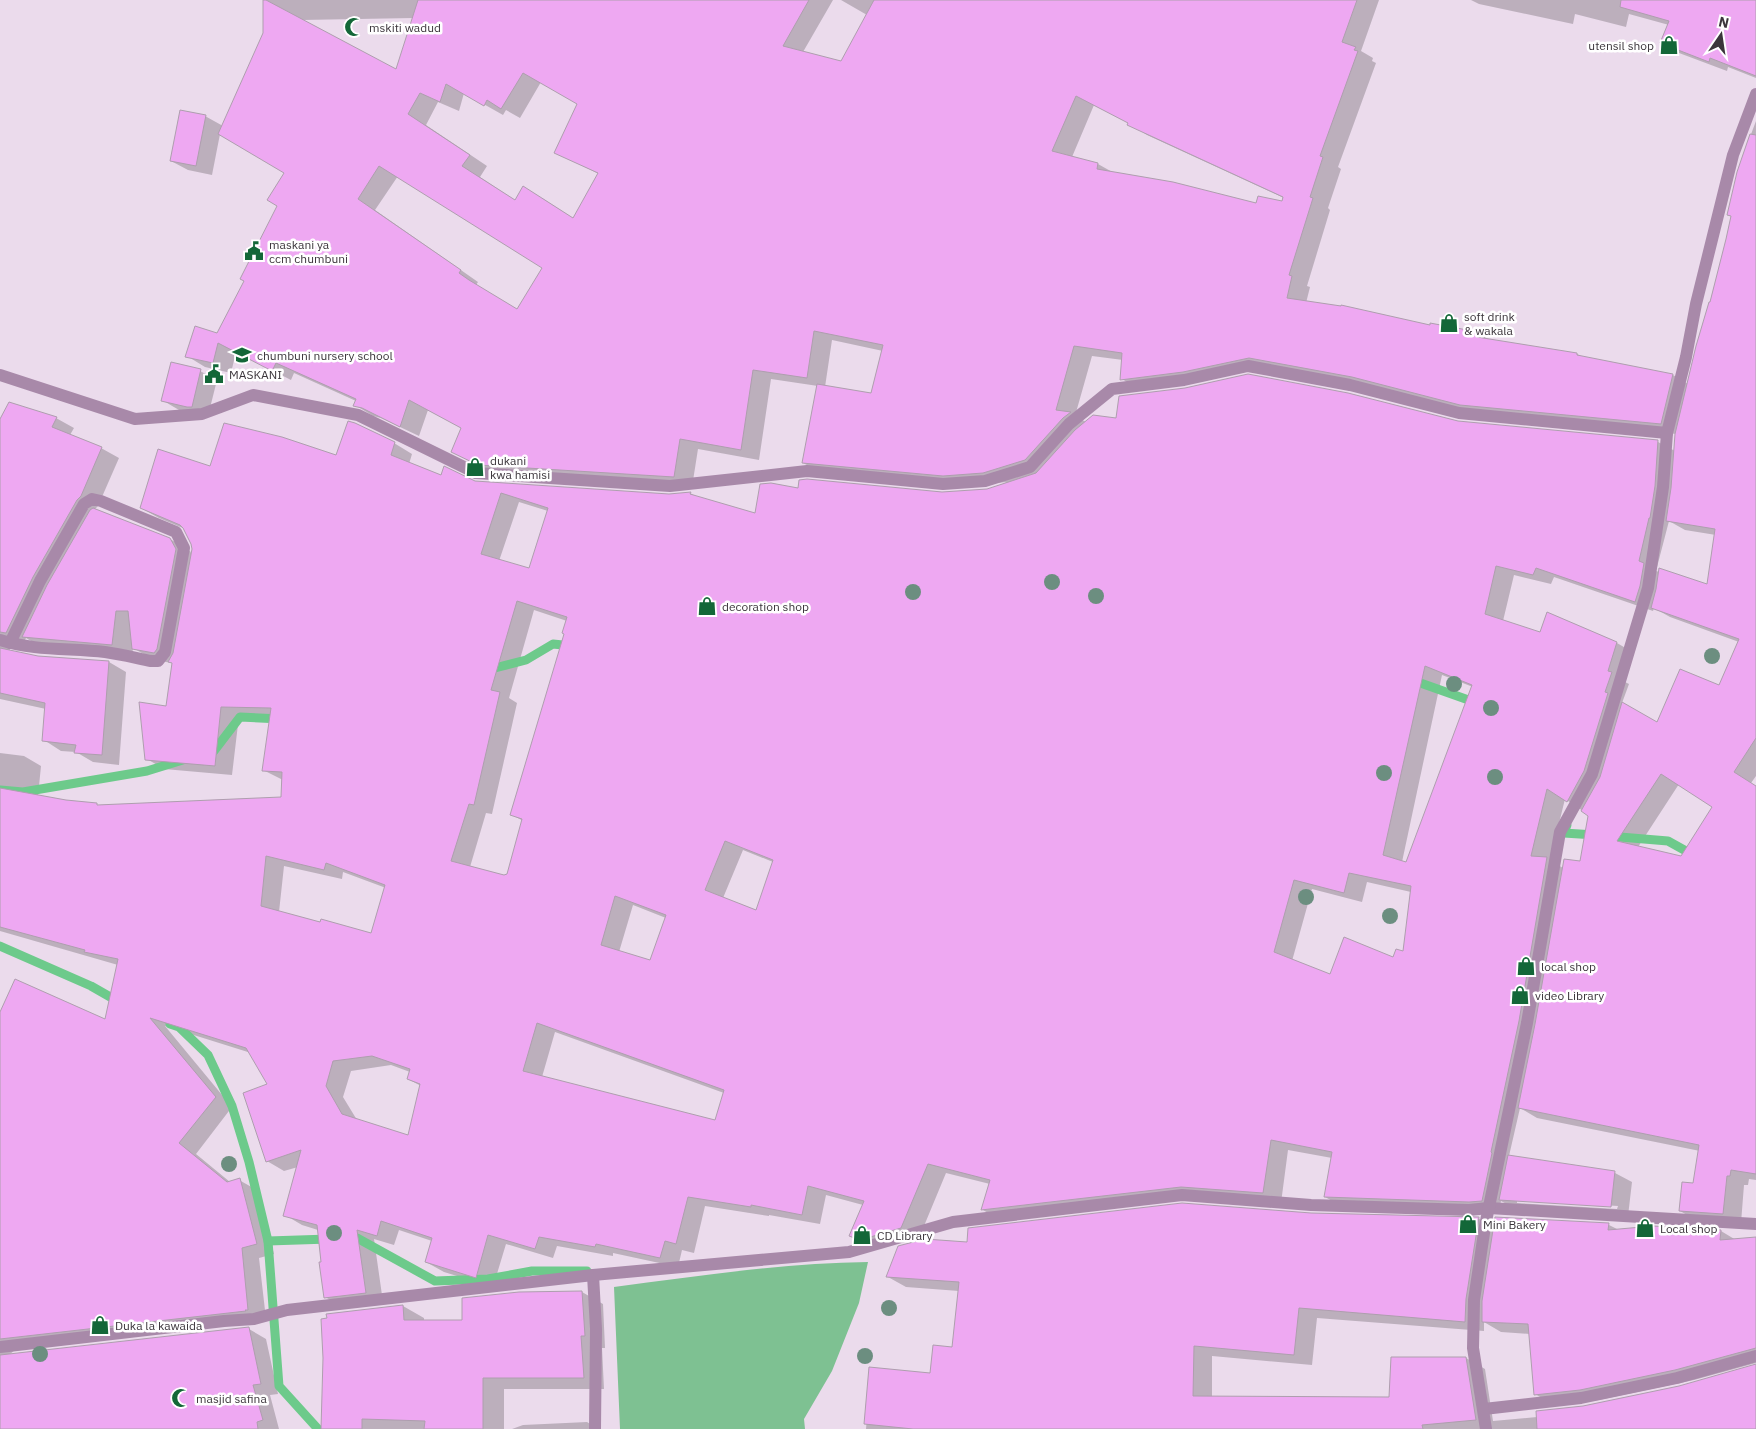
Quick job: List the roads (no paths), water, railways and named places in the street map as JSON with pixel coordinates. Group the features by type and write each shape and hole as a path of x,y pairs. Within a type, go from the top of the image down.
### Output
{"street":[{"path":"1486,1429 1473,1348 1474,1300 1488,1208 1527,1023 1560,832 1592,774 1648,588 1663,487 1667,433 1686,357 1696,304 1733,155 1756,94"},
{"path":"0,375 134,419 202,414 253,395 358,415 476,473 670,486 807,471 943,484 985,481 1030,467 1069,424 1112,389 1184,380 1248,366 1350,385 1459,413 1667,433"},
{"path":"92,500 101,500 176,532 184,548 165,652 158,661 107,652 49,648 5,642 84,504 92,500"},
{"path":"0,1347 254,1319 287,1310 593,1275 850,1252 953,1222 1182,1195 1311,1205 1469,1210 1488,1208 1756,1224"},
{"path":"593,1275 596,1328 595,1429"},
{"path":"1484,1409 1581,1398 1677,1378 1756,1356"}],"waterway":[{"path":"487,670 526,660 553,644 572,646"},
{"path":"1412,680 1477,703"},
{"path":"208,753 214,751 240,717 281,719"},
{"path":"0,790 23,792 147,771 186,759"},
{"path":"1567,825 1564,833 1595,835"},
{"path":"1608,836 1668,841 1695,856"},
{"path":"0,946 91,986 119,1002"},
{"path":"170,1024 179,1027 208,1055 232,1106 249,1162 268,1241 279,1386 318,1429"},
{"path":"347,1239 357,1238 435,1281 488,1279 532,1271 587,1271"},
{"path":"268,1241 329,1239"}],"place":[{"name":"mskiti wadud","path":"354,27"},
{"name":"utensil shop","path":"1669,45"},
{"name":"maskani ya ccm chumbuni","path":"254,251"},
{"name":"soft drink & wakala","path":"1449,323"},
{"name":"chumbuni nursery school","path":"242,355"},
{"name":"MASKANI","path":"214,374"},
{"name":"dukani kwa hamisi","path":"475,467"},
{"name":"decoration shop","path":"707,606"},
{"name":"local shop","path":"1526,966"},
{"name":"video Library","path":"1520,995"},
{"name":"Mini Bakery","path":"1468,1224"},
{"name":"Local shop","path":"1645,1228"},
{"name":"CD Library","path":"862,1235"},
{"name":"Duka la kawaida","path":"100,1325"},
{"name":"masjid safina","path":"181,1398"}]}
